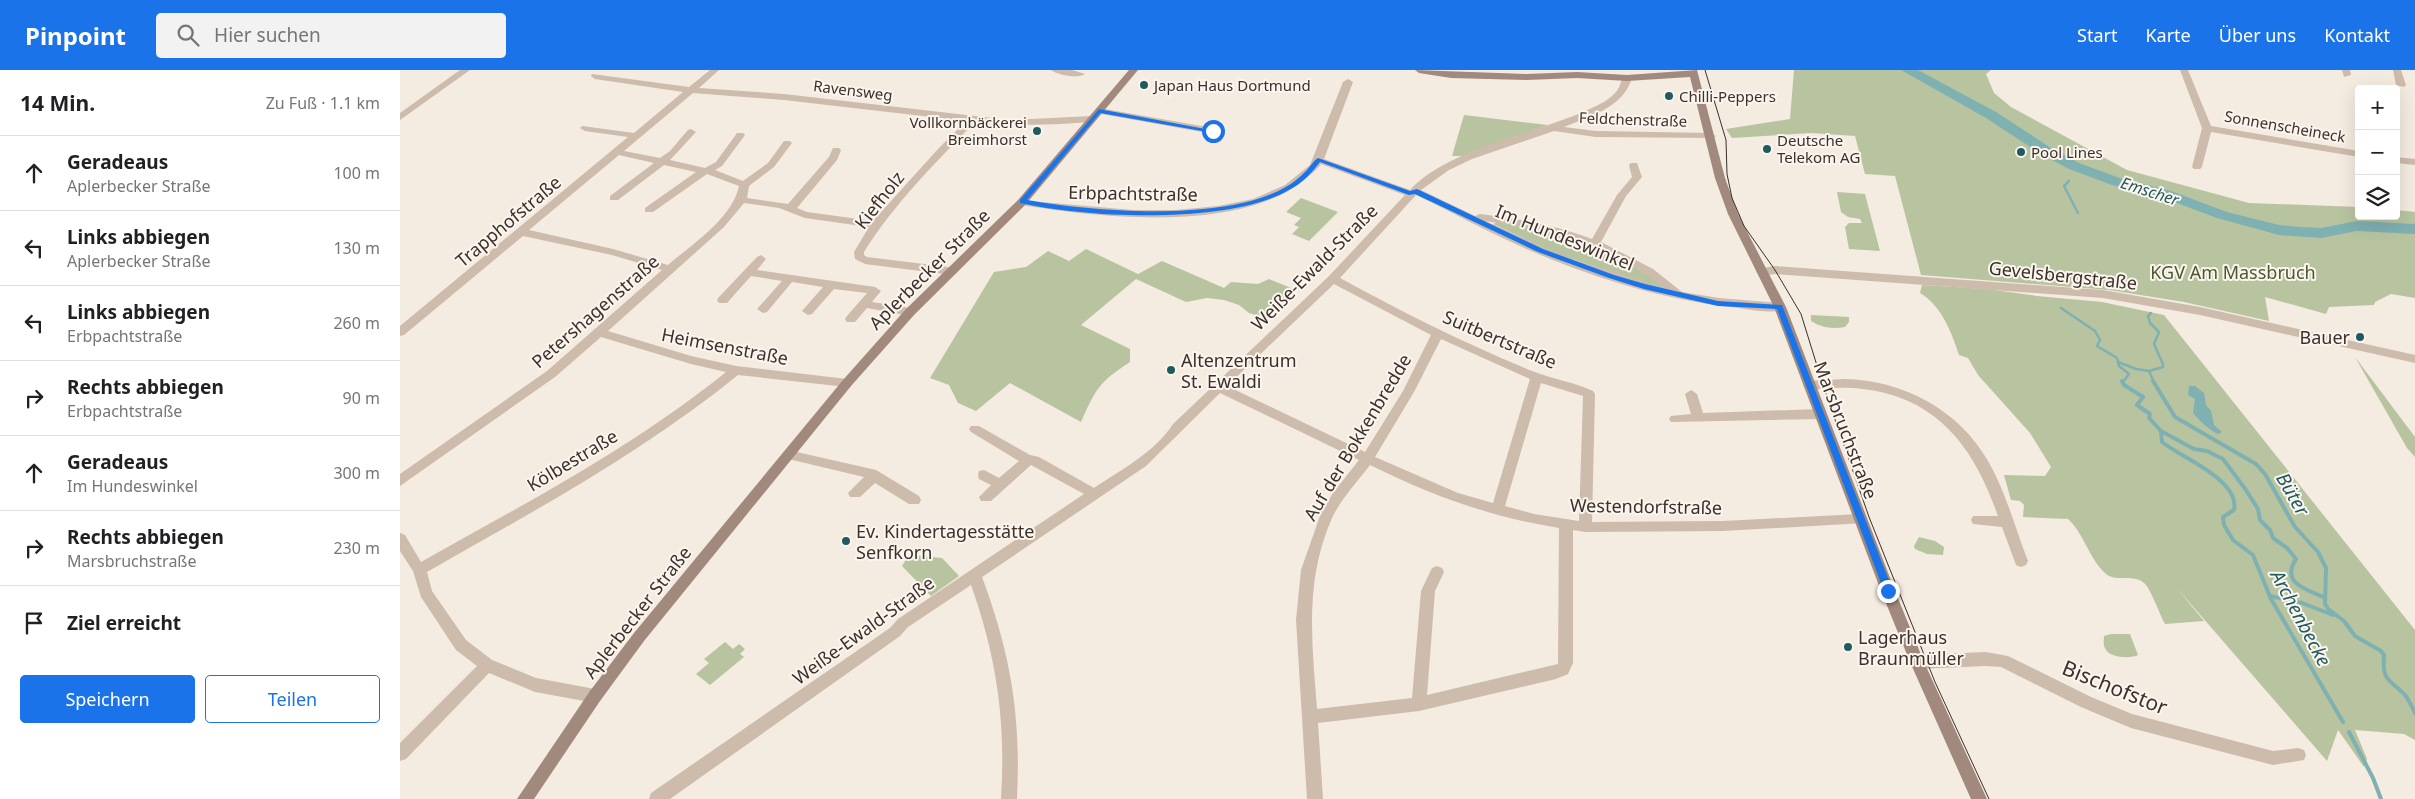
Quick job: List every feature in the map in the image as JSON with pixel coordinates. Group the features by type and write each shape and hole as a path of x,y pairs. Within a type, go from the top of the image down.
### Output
{"street":[{"path":"400,117 466,70"},
{"name":"Trapphofstraße","path":"400,332 715,70"},
{"path":"1054,70 1081,74"},
{"name":"Aplerbecker Straße","path":"525,799 595,696 663,607 847,383 910,312 1022,202 1134,70"},
{"path":"1419,70 1450,75 1527,78 1555,73 1627,78 1694,72"},
{"path":"2184,70 2207,128 2197,167"},
{"path":"2396,70 2402,85"},
{"name":"Marsbruchstraße","path":"1694,72 1720,178 1733,214 1780,307 1860,519 1917,662 1979,799"},
{"name":"Ravensweg","path":"595,76 692,90 784,97 973,119 1035,123 1095,115"},
{"name":"Weiße-Ewald-Straße","path":"657,799 974,574 1111,481 1125,476 1172,436 1177,427 1218,387 1333,279 1413,192 1434,176 1458,162 1595,111 1613,101 1624,88 1627,78"},
{"path":"599,87 610,79"},
{"name":"Erbpachtstraße","path":"1022,202 1070,210 1130,213 1191,212 1232,207 1260,200 1287,189 1309,172 1318,160 1348,82"},
{"path":"1095,115 1213,131"},
{"name":"Kiefholz","path":"952,271 859,257 876,225 941,151 973,119"},
{"path":"586,128 637,136"},
{"name":"Feldchenstraße","path":"1553,128 1596,134 1711,136"},
{"name":"Sonnenscheineck","path":"2207,128 2355,153"},
{"path":"614,198 663,161 691,132"},
{"path":"649,210 719,164 740,135"},
{"path":"618,152 706,171 725,176 744,185 770,165 787,143"},
{"path":"790,209 834,158 836,150"},
{"path":"1318,160 1413,192"},
{"path":"2400,160 2415,162"},
{"path":"1596,242 1622,195 1637,178 1634,166"},
{"name":"Petershagenstraße","path":"400,481 538,384 599,332 720,224 741,200 744,185"},
{"name":"Im Hundeswinkel","path":"1413,192 1470,216 1540,250 1644,287 1718,304 1780,307"},
{"path":"741,200 781,205 805,215 876,225"},
{"name":"Im Hundeswinkel","path":"1470,216 1518,223 1596,242 1663,280 1678,294"},
{"path":"521,232 614,252 670,269"},
{"path":"723,300 761,259"},
{"name":"Gevelsbergstraße","path":"1762,272 1775,270 2103,294 2200,311 2415,359"},
{"path":"749,272 874,292 851,319"},
{"path":"763,309 790,278"},
{"name":"Suitbertstraße","path":"1333,279 1438,333 1537,378 1576,387 1589,394 1585,527"},
{"path":"808,311 831,285"},
{"path":"864,304 910,312"},
{"name":"Heimsenstraße","path":"599,332 660,352 736,370 847,383"},
{"name":"Auf der Bokkenbredde","path":"1315,799 1303,620 1308,570 1326,518 1338,497 1368,458 1408,392 1438,333"},
{"name":"Kölbestraße","path":"419,570 625,451 712,391 736,370"},
{"path":"1497,510 1537,378"},
{"path":"1809,385 1867,385 1904,396 1937,413 1963,435 1982,462 1992,481 2021,561"},
{"name":"Westendorfstraße","path":"1218,387 1414,481 1455,498 1497,510 1566,525 1585,527 1723,526 1860,519"},
{"path":"1691,394 1698,418"},
{"path":"1675,419 1820,414"},
{"path":"975,429 1028,460 1034,460 1093,493"},
{"path":"788,455 875,476 914,500"},
{"path":"986,498 1028,460"},
{"path":"984,475 1001,485"},
{"path":"855,493 875,476"},
{"path":"1978,520 2006,522"},
{"path":"1309,717 1419,704 1562,669 1566,663 1566,525"},
{"path":"400,539 419,570 426,593 438,613 461,644 487,665 536,685 595,696"},
{"path":"1419,704 1428,591 1437,572"},
{"path":"974,574 990,616 1006,678 1010,719 1009,799"},
{"name":"Bischofstor","path":"1917,662 1986,659 2003,661 2086,702 2131,721 2273,758 2298,755"},
{"path":"400,754 487,665"}],"green space":[{"name":"KGV Am Massbruch","path":"1794,70 1991,70 1986,74 1994,93 2011,107 2127,170 2249,203 2355,207 2355,220 2400,220 2400,210 2415,212 2415,298 2391,294 2375,302 2374,305 2329,307 2326,314 2265,297 2269,321 2184,302 2109,290 1921,275 1895,176 1865,174 1855,136 1811,133 1732,138 1726,129 1790,119"},
{"path":"1464,115 1548,125 1463,156 1452,156"},
{"path":"1837,192 1865,194 1880,251 1849,249 1845,227 1849,223 1862,223 1860,219 1848,217 1841,212"},
{"path":"1301,198 1338,212 1309,241 1292,234 1299,227 1294,225 1301,218 1286,212"},
{"path":"1498,222 1572,237 1618,256 1667,287 1664,289 1562,256 1493,224"},
{"path":"1086,249 1138,274 1162,261 1224,288 1231,282 1258,284 1269,279 1296,290 1269,319 1249,313 1239,305 1224,300 1207,298 1186,302 1136,279 1081,325 1130,349 1130,362 1099,388 1081,422 1010,383 976,411 958,403 949,385 930,378 994,272 1026,267 1048,251 1069,261"},
{"path":"1922,285 1987,289 2102,302 2164,315 2415,630 2415,740 2404,734 2355,730 2367,759 2364,767 2338,730 2327,761 2176,587 2204,621 2165,624 2147,586 2139,580 2109,576 2105,573 2094,560 2079,532 2068,519 2023,517 2024,505 2020,501 2011,500 2004,475 2045,476 2051,467 2030,433 1978,375 1968,358 1959,355 1940,312 1920,293"},
{"path":"1811,315 1849,317 1849,322 1845,327 1827,327 1811,321"},
{"path":"2355,357 2415,437 2415,457 2407,448"},
{"path":"1919,537 1935,541 1944,547 1943,555 1927,554 1915,549 1914,546"},
{"path":"909,555 942,558 959,576 931,596 902,566"},
{"path":"2130,634 2138,655 2120,657 2110,654 2104,645 2104,636"},
{"path":"725,642 733,649 739,644 745,649 740,654 744,657 710,685 696,674 709,663 704,659"}],"water":[{"path":"2189,386 2195,386 2204,393 2206,405 2211,411 2214,425 2222,432 2218,434 2211,430 2193,413 2195,399 2188,395"}],"waterway":[{"name":"Emscher","path":"1908,70 1991,115 2046,151 2074,166 2117,182 2166,194 2222,215 2279,230 2300,232 2321,233 2357,226 2415,229"},
{"name":"Büter","path":"2069,181 2064,186 2078,213"},
{"name":"Archenbecke","path":"2061,308 2095,331 2100,340 2097,346 2117,358 2118,362"},
{"name":"Büter","path":"2149,371 2163,367 2154,344 2159,332 2150,323 2148,316 2151,313"},
{"path":"2118,362 2136,369 2149,371"},
{"name":"Archenbecke","path":"2118,362 2119,366 2129,374 2123,382"},
{"name":"Büter","path":"2149,371 2154,382"},
{"name":"Archenbecke","path":"2122,381 2124,385 2143,397 2137,405 2150,414 2149,418 2161,431"},
{"name":"Büter","path":"2153,381 2175,417 2256,464 2265,474 2295,527 2318,552 2326,568 2325,604 2328,609 2344,621 2355,636 2381,651 2384,655 2384,670 2388,679 2405,695 2415,713"},
{"path":"2161,431 2194,449 2207,451 2223,459 2246,490 2258,509 2260,520 2270,530 2273,538 2287,548 2296,559 2292,567 2291,574 2293,580 2304,588 2325,598"},
{"name":"Archenbecke","path":"2161,431 2162,442 2207,470 2228,489 2234,499 2234,510 2223,517 2224,525 2233,540 2253,555 2271,599 2343,722"},
{"path":"2270,596 2302,603 2333,615"},
{"name":"Archenbecke","path":"2349,732 2373,778 2381,799"}],"tram line":[{"path":"1705,70 1726,140 1727,174 1732,198 1744,226 1775,270 1801,314 1823,385 1869,517 1935,682 1989,799"}],"place":[{"name":"Japan Haus Dortmund","path":"1144,85"},
{"name":"Chilli-Peppers","path":"1669,96"},
{"name":"Vollkornbäckerei Breimhorst","path":"1037,131"},
{"name":"Deutsche Telekom AG","path":"1767,149"},
{"name":"Pool Lines","path":"2021,152"},
{"name":"Bauer","path":"2360,337"},
{"name":"Altenzentrum St. Ewaldi","path":"1171,370"},
{"name":"Ev. Kindertagesstätte Senfkorn","path":"846,541"},
{"name":"Lagerhaus Braunmüller","path":"1848,647"}],"route":[{"path":"1213,131 1099,111 1022,202 1070,210 1115,212 1191,212 1232,207 1275,196 1295,184 1309,172 1318,160 1412,194 1415,191 1540,250 1644,287 1718,304 1780,307 1888,591"}]}
